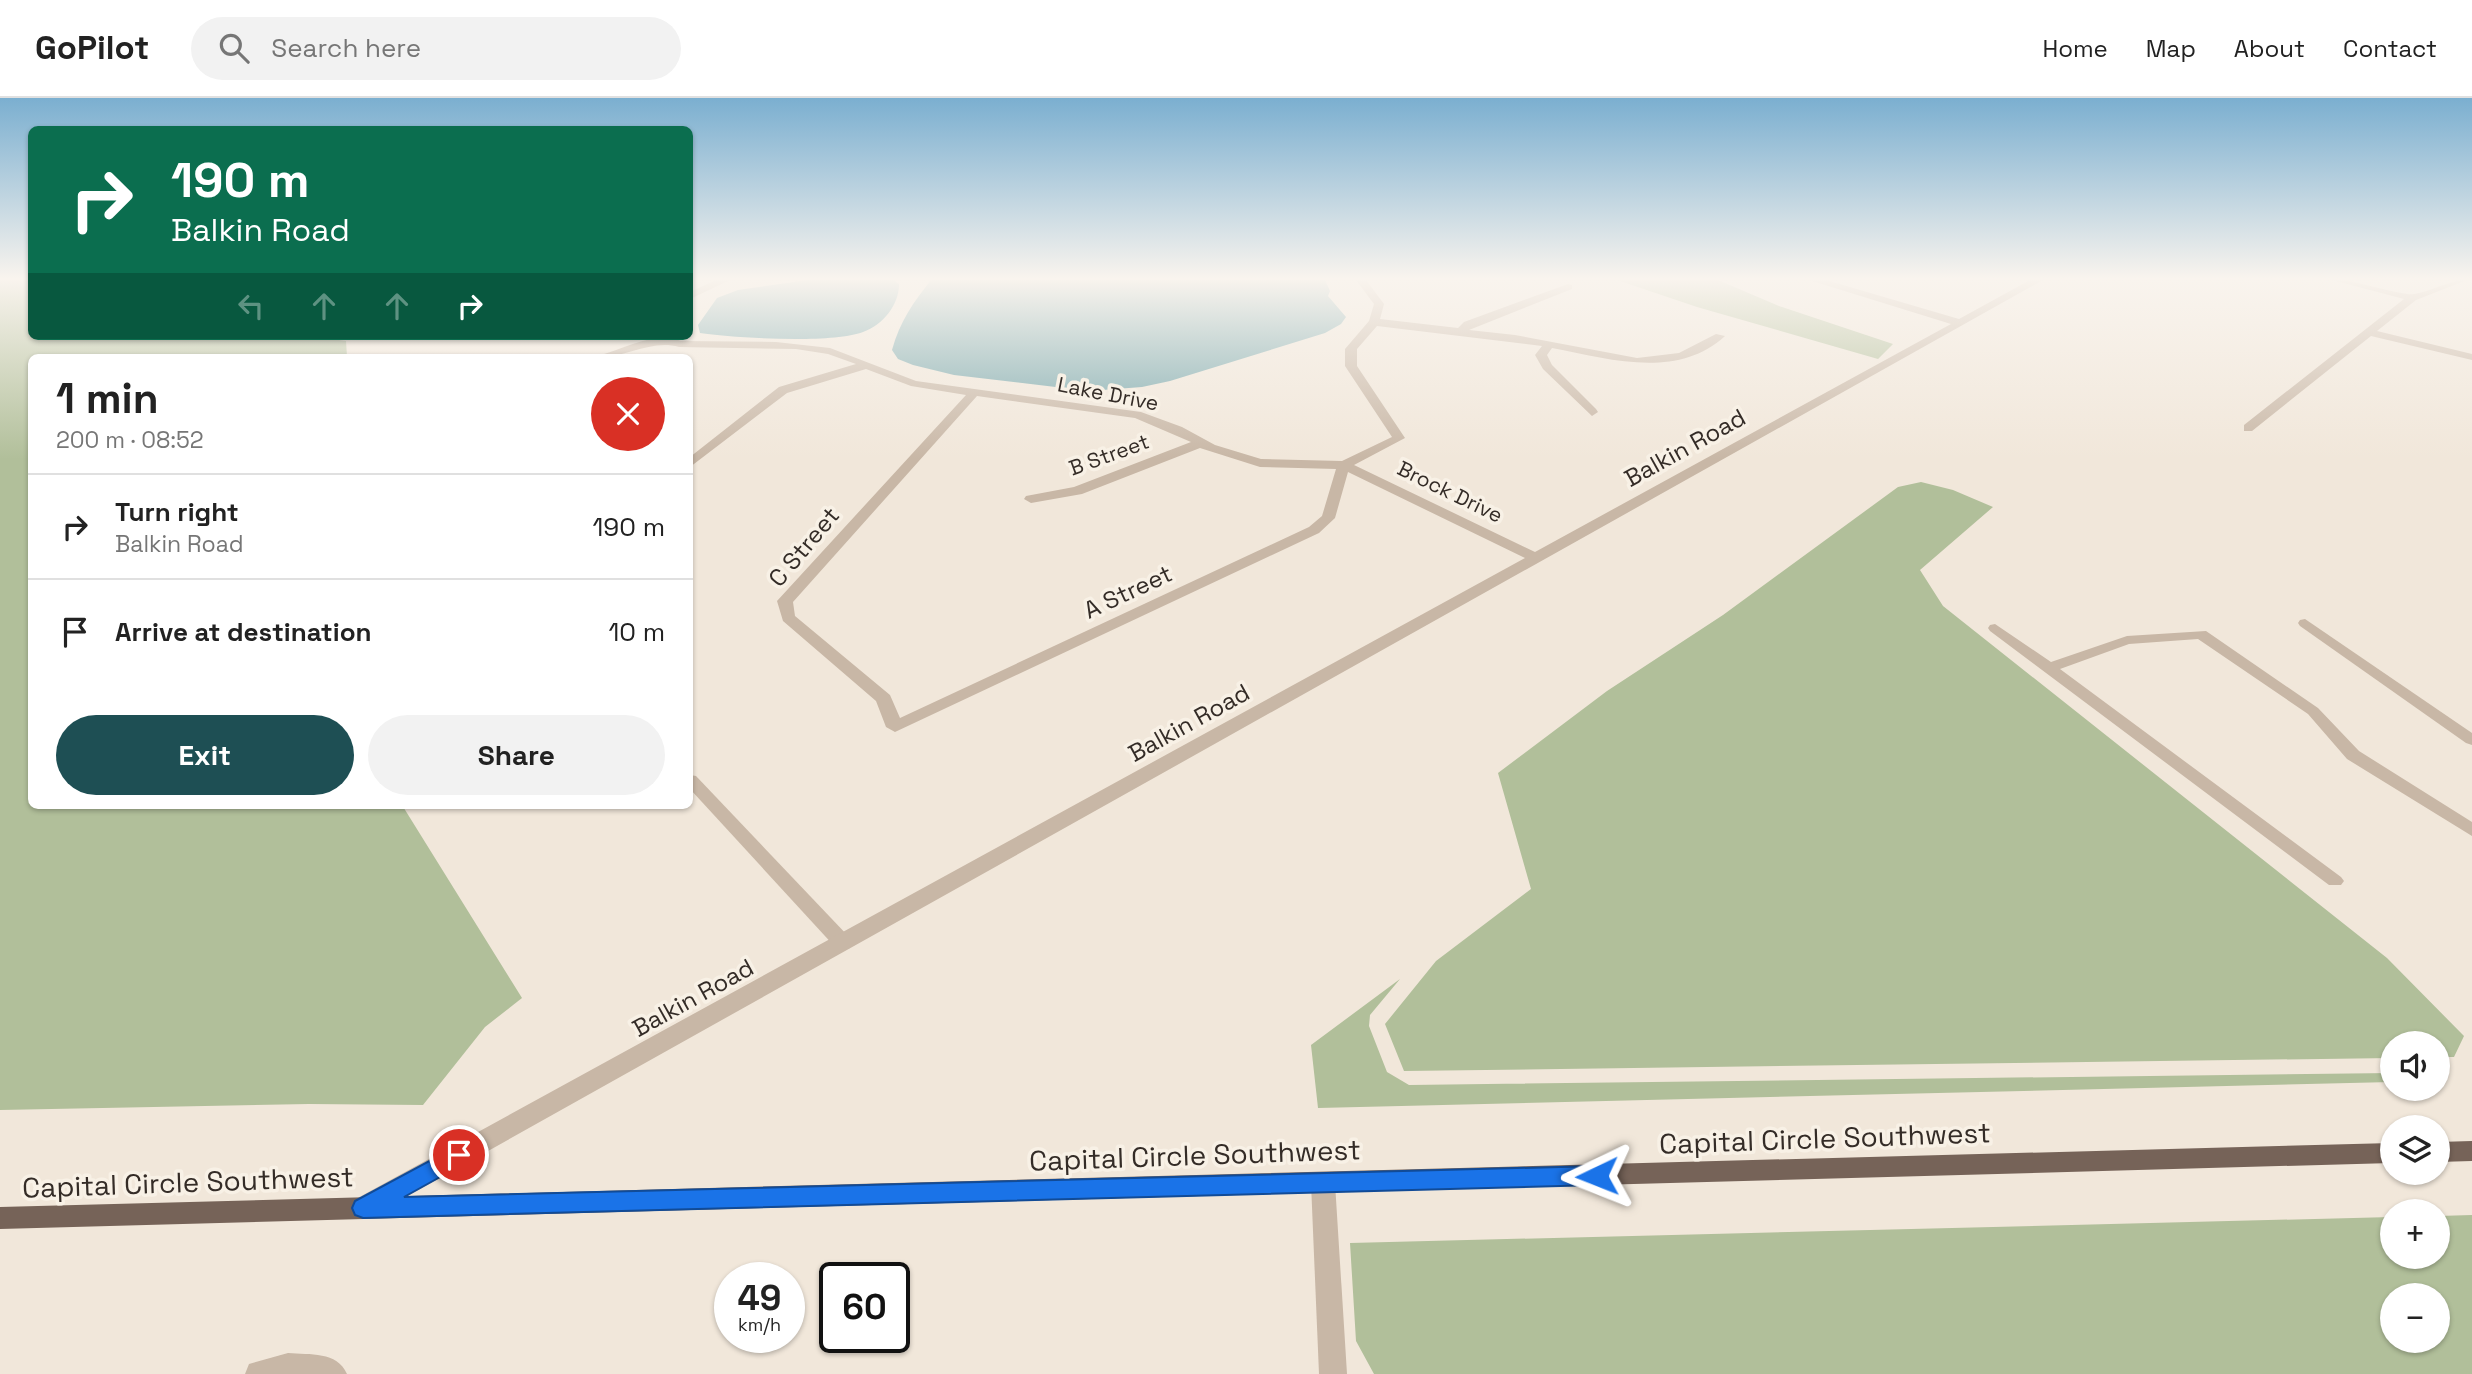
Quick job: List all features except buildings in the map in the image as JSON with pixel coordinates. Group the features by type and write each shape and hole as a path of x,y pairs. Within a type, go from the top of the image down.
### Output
{"main road":[{"path":"2450,1152 2472,1151"},
{"name":"Capital Circle Southwest","path":"0,1218 2380,1153"}],"street":[{"path":"614,354 657,340"},
{"name":"Lake Drive","path":"668,340 679,344 712,346 814,348 847,356 898,380 1137,415 1158,422 1200,443 1260,463 1344,465 1399,438 1352,366 1351,349 1359,340"},
{"path":"1512,340 1611,358 1654,362 1682,356 1713,340"},
{"name":"Balkin Road","path":"363,1208 1931,340"},
{"path":"2248,428 2359,340"},
{"path":"2399,340 2472,357"},
{"path":"1549,345 1541,355 1547,367 1592,412"},
{"path":"693,461 782,390 866,365"},
{"name":"C Street","path":"895,727 884,699 788,618 785,601 974,393"},
{"name":"B Street","path":"1031,499 1077,491 1200,443"},
{"name":"Brock Drive","path":"1344,465 1537,558"},
{"name":"A Street","path":"895,727 1314,530 1328,518 1344,465"},
{"path":"1323,1183 1333,1374"},
{"path":"259,1374 288,1367 329,1370 333,1374"}],"lane":[{"path":"2305,623 2472,740"},
{"path":"1995,628 2335,881"},
{"path":"2049,667 2127,640 2201,634 2312,711 2353,755 2472,830"},
{"path":"693,783 843,943"}],"green space":[{"path":"0,340 346,341 347,354 28,354 28,809 404,809 522,998 485,1027 423,1105 309,1104 0,1110"},
{"path":"1810,340 1880,340 1893,344 1878,359"},
{"path":"1921,482 1953,490 1993,507 1920,570 1943,606 2387,958 2464,1036 2454,1057 2450,1057 2450,1031 2380,1031 2380,1058 1404,1071 1385,1024 1436,961 1531,889 1498,773 1607,691 1723,615 1898,487"},
{"path":"1400,979 1370,1015 1369,1026 1387,1072 1409,1085 2380,1073 2380,1082 1318,1108 1311,1045"},
{"path":"2472,1215 2472,1374 1374,1374 1356,1341 1350,1243 2380,1217 2380,1269 2450,1269 2450,1216"}],"water":[{"path":"896,340 1304,340 1170,381 1142,387 1089,391 954,375 898,359 892,350"}],"route":[{"path":"459,1155 363,1208 1597,1176"}]}
